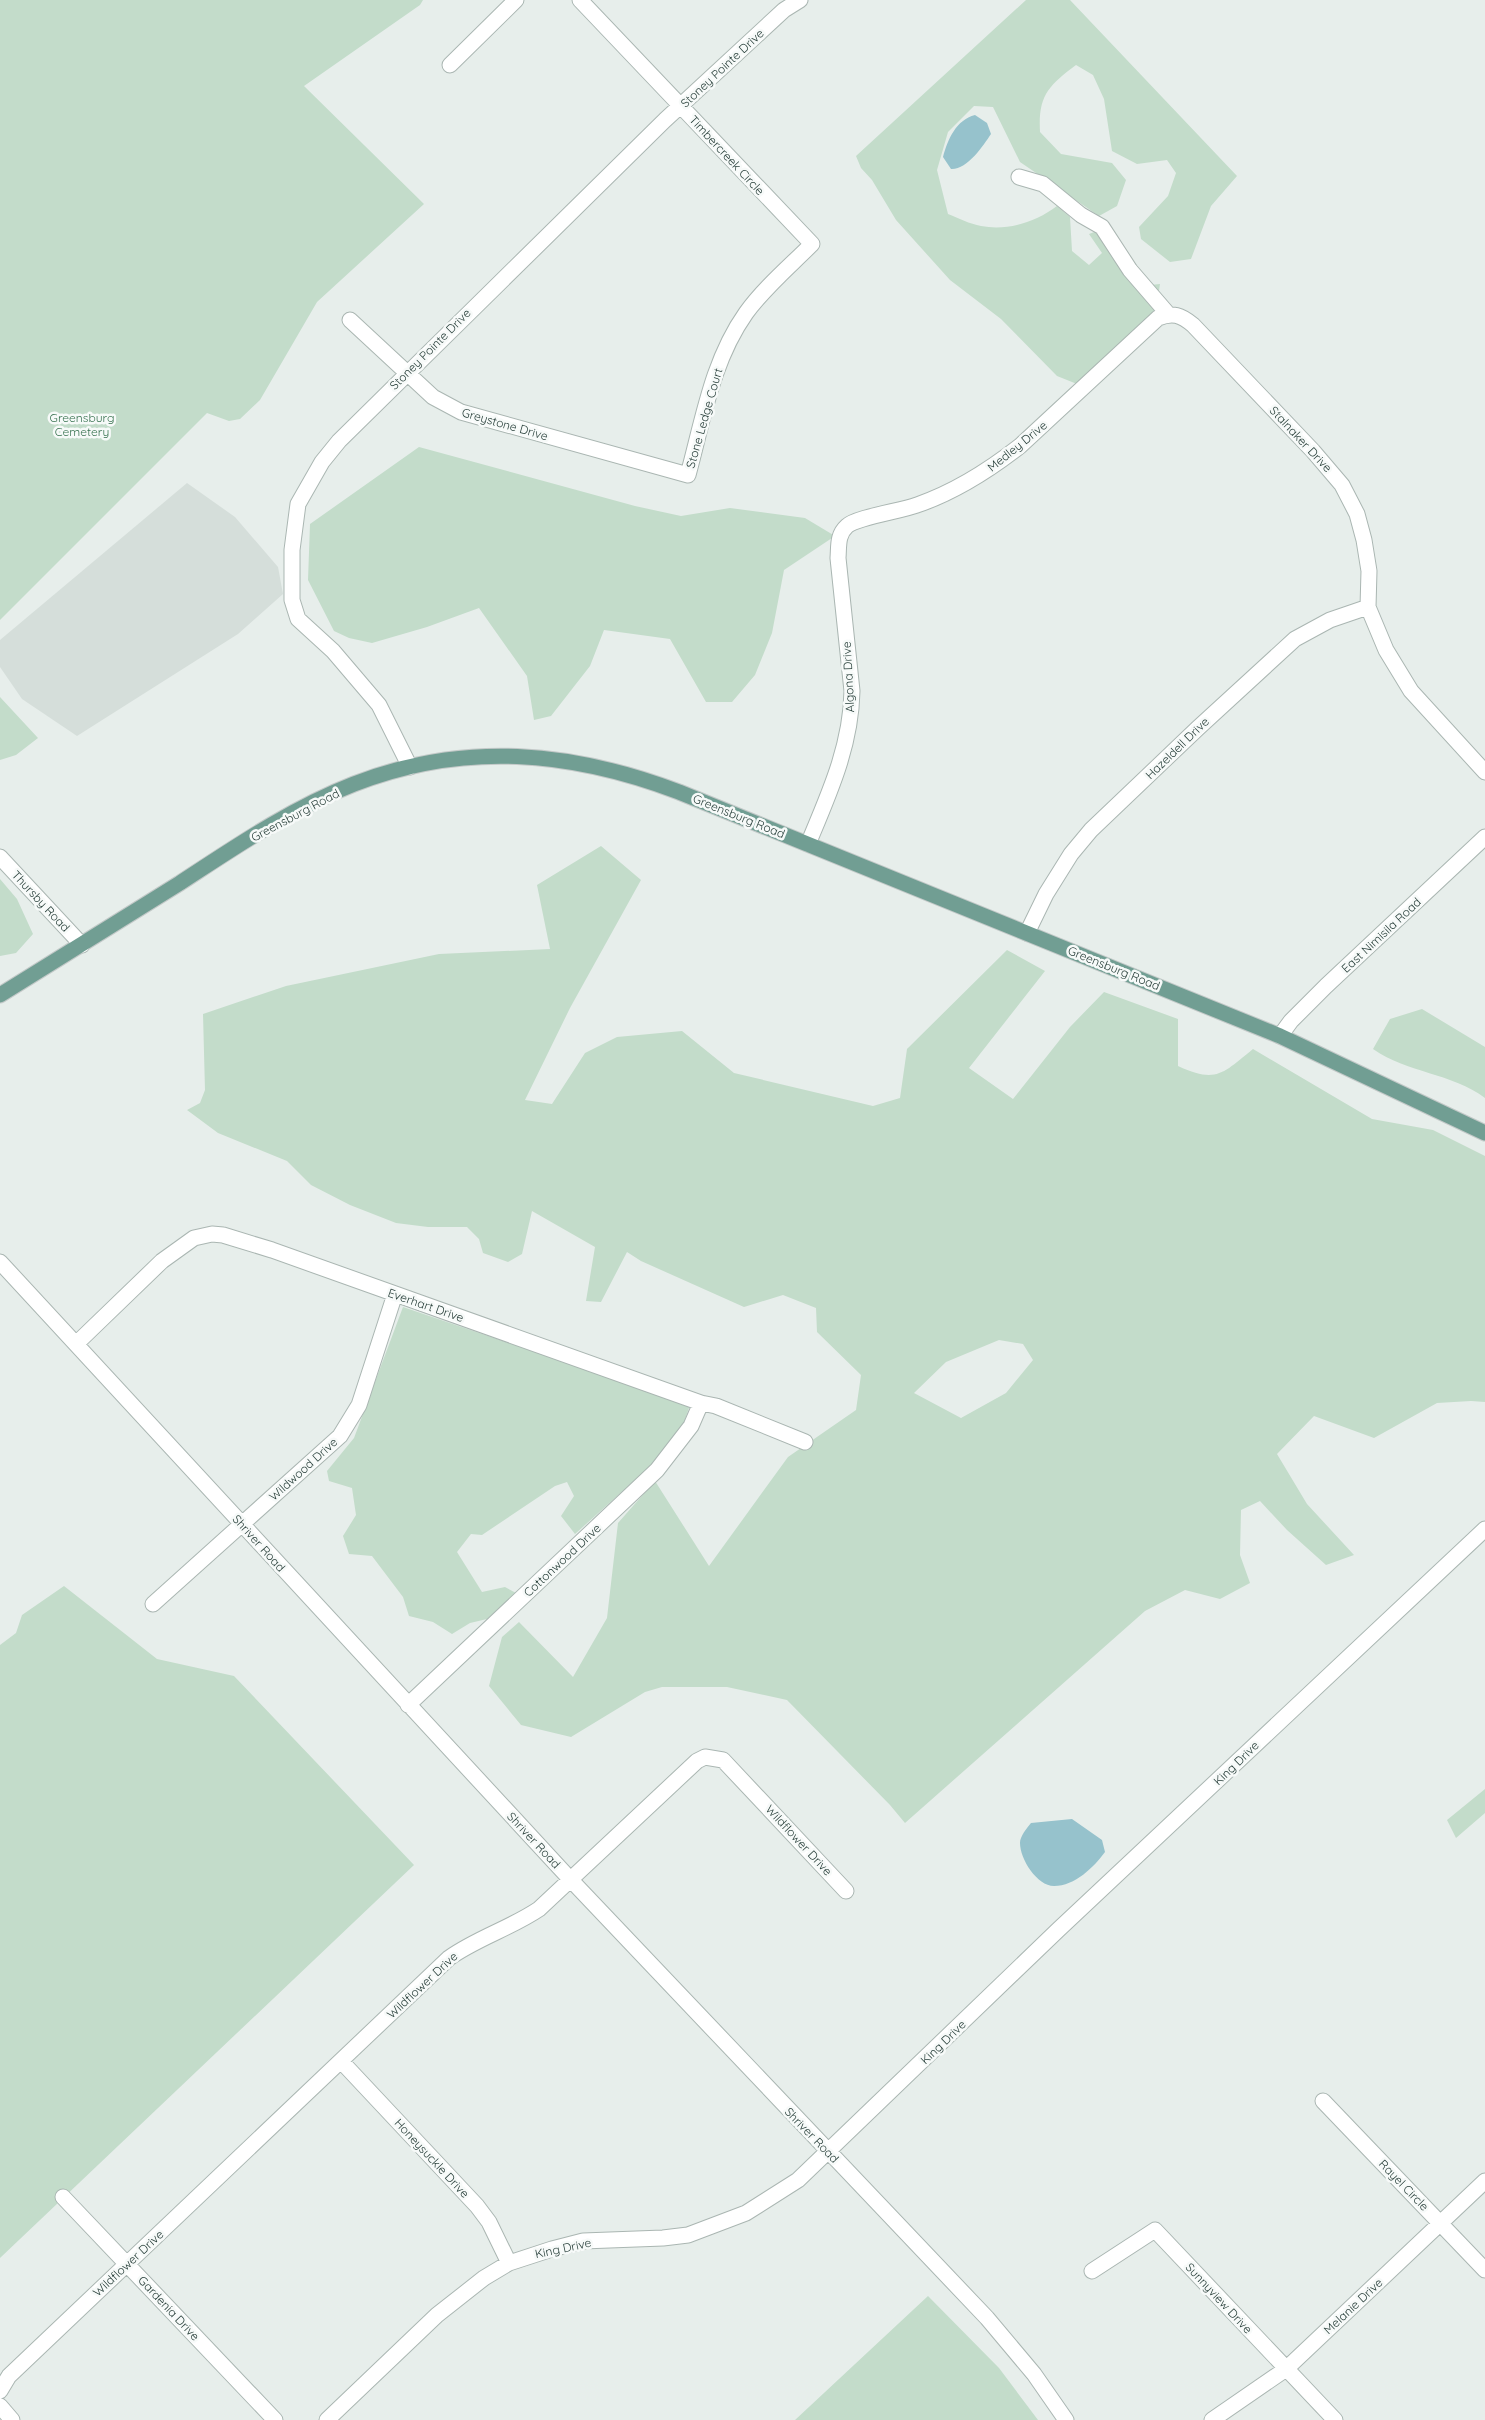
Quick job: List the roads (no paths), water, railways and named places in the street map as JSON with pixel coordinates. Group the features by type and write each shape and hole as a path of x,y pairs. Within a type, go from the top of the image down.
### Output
{"main road":[{"name":"Greensburg Road","path":"0,995 257,834 314,802 353,784 410,767 457,758 532,757 581,763 642,778 1280,1036 1485,1133"}],"street":[{"path":"450,64 516,0"},
{"name":"Timbercreek Circle","path":"580,0 812,244"},
{"name":"Stoney Pointe Drive","path":"410,767 379,705 333,651 298,619 292,600 292,550 298,504 322,462 339,441 407,372 682,106 784,10 800,0"},
{"name":"Stalnaker Drive","path":"1019,177 1043,184 1080,215 1102,227 1130,270 1168,314 1184,318 1193,325 1314,452 1342,485 1357,514 1364,540 1368,571 1368,607 1386,650 1411,691 1485,772"},
{"name":"Stone Ledge Court","path":"688,475 716,369 730,339 747,312 812,244"},
{"name":"Medley Drive","path":"841,534 848,526 856,522 916,506 942,495 996,464 1020,446 1158,318 1168,314"},
{"name":"Greystone Drive","path":"350,320 433,397 460,412 688,475"},
{"name":"Algona Drive","path":"808,844 840,765 849,734 852,713 852,691 838,558 841,534"},
{"name":"Hazeldell Drive","path":"1027,933 1046,894 1071,854 1091,830 1295,639 1330,620 1368,607"},
{"name":"East Nimisila Road","path":"1280,1036 1291,1021 1326,986 1485,837"},
{"name":"Thursby Road","path":"0,857 82,944"},
{"name":"Everhart Drive","path":"76,1343 180,1246 202,1235 212,1234 232,1237 701,1403 716,1406 805,1442"},
{"name":"Shriver Road","path":"0,1262 570,1879 987,2318 1034,2374 1066,2420"},
{"name":"Wildwood Drive","path":"153,1604 332,1445 359,1405 395,1294"},
{"name":"Cottonwood Drive","path":"408,1704 657,1470 691,1426 701,1403"},
{"name":"King Drive","path":"327,2420 437,2315 484,2278 510,2263 552,2248 583,2242 663,2238 688,2234 746,2213 773,2198 798,2180 1054,1935 1485,1529"},
{"name":"Wildflower Drive","path":"0,2391 12,2373 449,1958 479,1940 522,1921 539,1909 697,1760 705,1757 715,1757 729,1766 846,1891"},
{"name":"Honeysuckle Drive","path":"341,2061 477,2206 489,2222 510,2263"},
{"name":"Rayel Circle","path":"1323,2101 1485,2270"},
{"name":"Melanie Drive","path":"1212,2420 1286,2369 1441,2224 1485,2180"},
{"name":"Gardenia Drive","path":"63,2197 275,2420"},
{"name":"Sunnyview Drive","path":"1092,2271 1155,2230 1335,2420"},
{"path":"0,2406 12,2420"}],"water":[{"path":"975,115 987,123 991,134 969,162 963,166 951,169 943,157 947,144 958,126"},
{"path":"1072,1819 1102,1840 1105,1852 1083,1875 1062,1885 1048,1885 1036,1877 1026,1864 1021,1849 1021,1838 1031,1823"}],"park label":[{"name":"Greensburg Cemetery","path":"82,424"}]}
